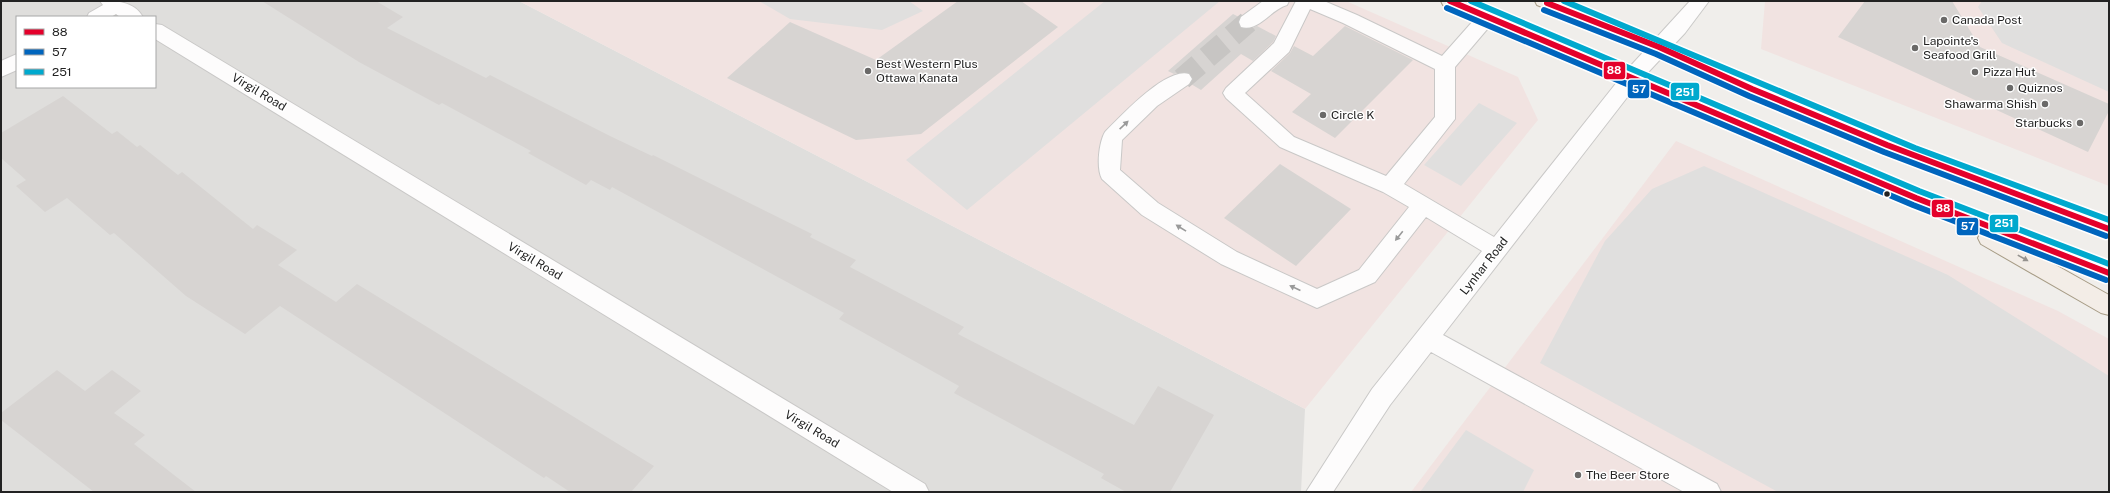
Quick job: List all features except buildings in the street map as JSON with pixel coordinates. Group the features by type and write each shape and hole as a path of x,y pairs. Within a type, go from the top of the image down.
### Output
{"main road":[{"path":"1450,1 1916,198 2109,273"},
{"path":"1544,1 1659,47 1752,89 1887,145 2109,229"},
{"path":"1916,198 2109,306"}],"street":[{"path":"1248,22 1275,1 1280,1"},
{"path":"1445,66 1350,19 1306,1 1282,47 1233,93 1287,142 1390,186 1497,249"},
{"name":"Lynhar Road","path":"1320,492 1381,397 1632,77 1678,28 1700,1"},
{"path":"97,16 112,3 132,16"},
{"path":"1390,186 1446,118 1445,66 1488,16"},
{"name":"Virgil Road","path":"156,31 916,492"},
{"path":"1,70 16,62"},
{"path":"1182,79 1150,101 1112,137 1109,173 1150,209 1229,258 1317,298 1367,276 1423,205"},
{"path":"1427,338 1708,492"}],"shaded area":[{"path":"1,1 519,1 1305,409 1301,492 1,492"},
{"path":"519,1 1346,1 1518,77 1538,120 1305,409"},
{"path":"759,1 909,1 923,11 882,30 790,19"},
{"path":"1105,1 1220,1 967,210 906,160"},
{"path":"1765,1 2109,1 2109,186 1761,49"},
{"path":"1982,1 2109,1 2109,92 2002,43 1978,7"},
{"path":"1479,103 1517,123 1461,186 1424,165"},
{"path":"1676,141 2058,311 2109,339 2109,492 1411,492"},
{"path":"1704,166 1948,275 2109,376 2109,492 1778,492 1540,363 1605,241 1652,189"},
{"path":"1466,430 1534,470 1523,492 1420,492"}],"tunnel":[{"path":"1182,79 1248,22"}],"transit line":[{"name":"88","path":"1450,1 1916,198 2109,273"},
{"name":"251","path":"1471,1 1919,191 2109,264"},
{"name":"251","path":"1564,1 1915,148 2109,220"},
{"name":"88","path":"1547,3 1659,47 1752,89 1887,145 2109,229"},
{"name":"57","path":"1447,8 1913,205 2106,280"},
{"name":"57","path":"1544,10 1656,54 1749,96 1884,152 2106,236"}],"place":[{"name":"Canada Post","path":"1944,20"},
{"name":"Lapointe's Seafood Grill","path":"1915,48"},
{"name":"Best Western Plus Ottawa Kanata","path":"868,71"},
{"name":"Pizza Hut","path":"1975,72"},
{"name":"Quiznos","path":"2010,88"},
{"name":"Shawarma Shish","path":"2045,104"},
{"name":"Circle K","path":"1323,115"},
{"name":"Starbucks","path":"2080,123"},
{"name":"The Beer Store","path":"1578,475"}]}
